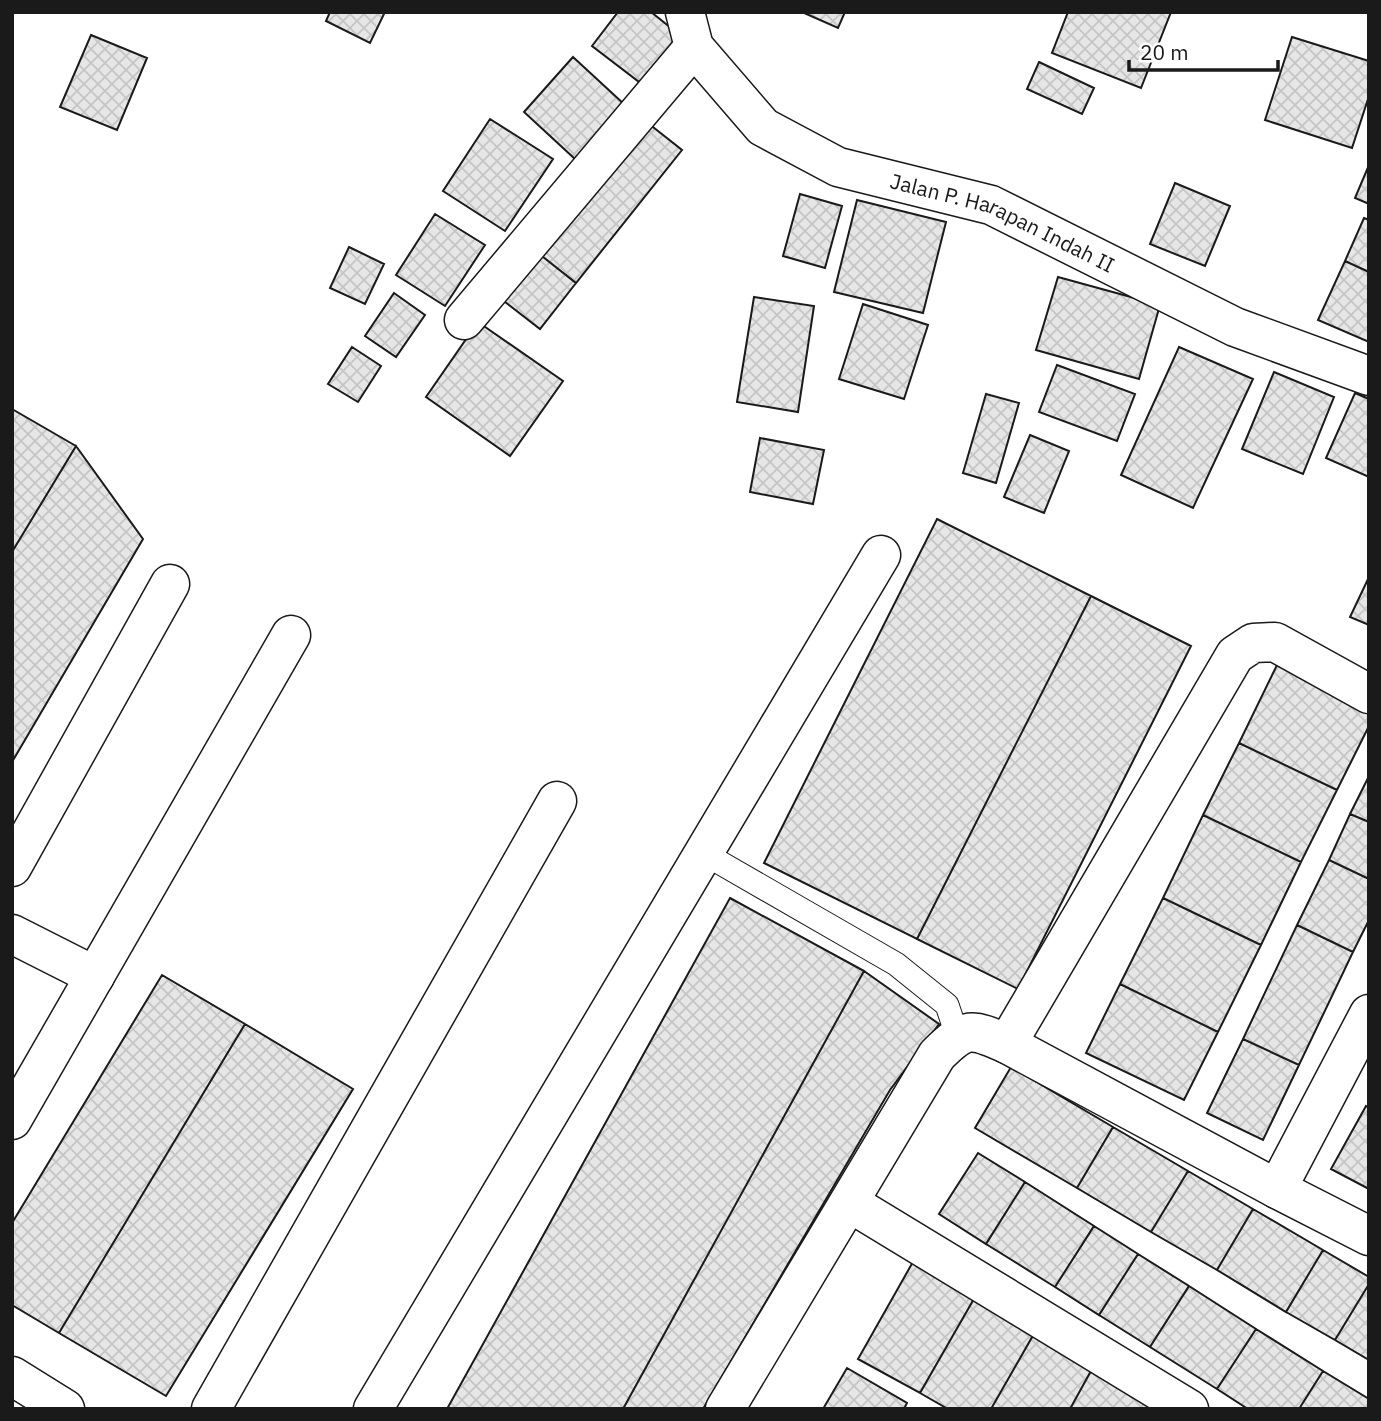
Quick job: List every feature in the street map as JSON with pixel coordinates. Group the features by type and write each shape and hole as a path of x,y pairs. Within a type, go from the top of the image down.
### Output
{"street":[{"path":"464,320 690,30"},
{"name":"Jalan P. Harapan Indah II","path":"690,30 763,127 838,167 991,205 1235,327 1369,376"},
{"path":"373,1409 881,555"},
{"path":"12,867 170,584"},
{"path":"12,1120 291,635"},
{"path":"1007,1044 1235,655 1253,643 1275,642 1369,694"},
{"path":"211,1409 557,801"},
{"path":"12,934 95,976"},
{"path":"1277,1189 1369,1014"},
{"path":"724,1409 937,1055 957,1035 980,1032 1007,1044 1369,1236"},
{"path":"850,1203 1189,1409"},
{"path":"12,1376 65,1409"}],"lane":[{"path":"705,853 896,964 947,1004 957,1035"}],"building":[{"path":"330,12 384,14 370,43 326,21"},
{"path":"618,12 651,12 686,40 647,88 592,46"},
{"path":"802,12 845,12 838,28"},
{"path":"1068,12 1171,12 1141,88 1052,53"},
{"path":"91,35 147,58 117,130 60,107"},
{"path":"1292,37 1369,61 1369,96 1352,148 1265,120"},
{"path":"573,57 624,104 575,159 524,112"},
{"path":"1039,62 1094,88 1082,114 1027,89"},
{"path":"639,116 682,150 576,283 533,249"},
{"path":"490,119 553,159 505,231 443,191"},
{"path":"1369,165 1369,204 1355,198"},
{"path":"1175,183 1230,206 1205,266 1150,244"},
{"path":"800,194 842,206 825,268 783,256"},
{"path":"857,200 946,222 923,313 834,292"},
{"path":"435,214 485,245 445,306 396,275"},
{"path":"1364,218 1369,220 1369,272 1345,261"},
{"path":"349,247 384,264 365,304 330,288"},
{"path":"533,249 576,283 540,329 496,295"},
{"path":"1345,261 1369,272 1369,342 1318,320"},
{"path":"1058,277 1160,305 1139,379 1036,350"},
{"path":"394,293 425,315 396,357 365,336"},
{"path":"754,297 814,306 798,412 737,402"},
{"path":"863,304 928,325 904,399 839,379"},
{"path":"478,322 563,381 510,456 426,397"},
{"path":"352,347 381,366 358,402 328,384"},
{"path":"1179,347 1253,379 1193,508 1121,475"},
{"path":"1057,365 1135,394 1117,441 1039,412"},
{"path":"1274,372 1334,397 1303,474 1242,449"},
{"path":"1355,393 1369,399 1369,477 1326,458"},
{"path":"986,394 1019,403 996,483 963,473"},
{"path":"12,409 76,446 12,552"},
{"path":"1030,435 1069,451 1044,513 1004,497"},
{"path":"760,438 824,450 813,504 750,492"},
{"path":"76,446 143,539 12,762 12,552"},
{"path":"937,519 1091,596 917,939 764,863"},
{"path":"1369,577 1369,625 1350,617"},
{"path":"1091,596 1191,646 1018,989 917,939"},
{"path":"1277,665 1369,710 1369,726 1337,790 1239,743"},
{"path":"1239,743 1337,790 1301,862 1203,815"},
{"path":"1369,776 1369,822 1350,814"},
{"path":"1350,814 1369,822 1369,879 1329,860"},
{"path":"1203,815 1301,862 1261,945 1163,898"},
{"path":"1329,860 1369,879 1369,920 1353,952 1297,925"},
{"path":"730,898 864,971 623,1409 447,1409"},
{"path":"1163,898 1261,945 1218,1032 1120,984"},
{"path":"1297,925 1353,952 1299,1065 1243,1039"},
{"path":"864,971 939,1024 890,1090 703,1409 623,1409"},
{"path":"162,975 245,1024 59,1333 12,1305 12,1223"},
{"path":"1120,984 1218,1032 1184,1100 1086,1053"},
{"path":"245,1024 353,1089 166,1396 59,1333"},
{"path":"1243,1039 1299,1065 1263,1140 1207,1113"},
{"path":"1011,1067 1113,1127 1077,1188 975,1128"},
{"path":"1366,1106 1369,1108 1369,1189 1331,1169"},
{"path":"1113,1127 1188,1171 1151,1232 1077,1188"},
{"path":"978,1153 1025,1182 986,1244 939,1214"},
{"path":"1188,1171 1253,1209 1217,1270 1151,1232"},
{"path":"1025,1182 1094,1226 1055,1287 986,1244"},
{"path":"1253,1209 1323,1250 1286,1312 1217,1270"},
{"path":"1094,1226 1138,1254 1099,1315 1055,1287"},
{"path":"1323,1250 1369,1277 1369,1284 1335,1340 1286,1312"},
{"path":"918,1253 979,1290 920,1393 858,1359"},
{"path":"1138,1254 1189,1286 1150,1347 1099,1315"},
{"path":"1369,1284 1369,1360 1335,1340"},
{"path":"1189,1286 1256,1329 1217,1389 1150,1347"},
{"path":"979,1290 1039,1325 991,1409 948,1409 920,1393"},
{"path":"1039,1325 1097,1360 1070,1409 991,1409"},
{"path":"1256,1329 1323,1371 1299,1409 1248,1409 1217,1389"},
{"path":"1097,1360 1170,1409 1070,1409"},
{"path":"847,1368 907,1403 904,1409 823,1409"},
{"path":"1323,1371 1369,1399 1369,1409 1299,1409"}]}
